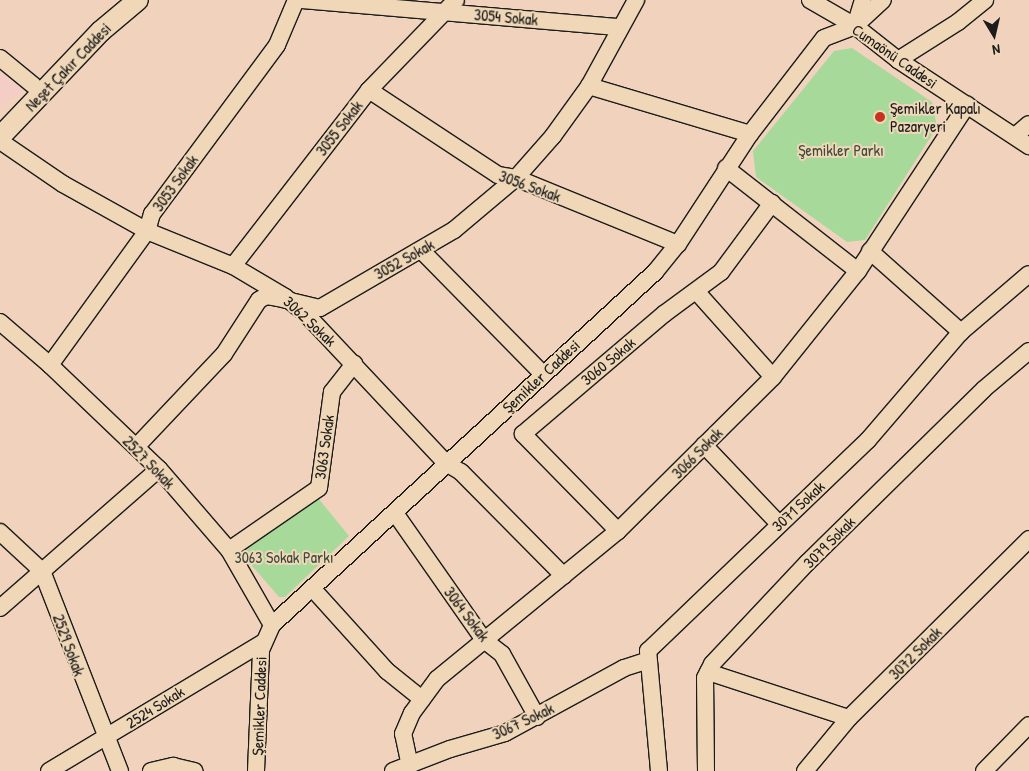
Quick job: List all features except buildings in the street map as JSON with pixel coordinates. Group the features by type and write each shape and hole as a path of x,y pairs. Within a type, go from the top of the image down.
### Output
{"main road":[{"name":"Neşet Çakır Caddesi","path":"0,119 115,0"},
{"name":"Neşet Çakır Caddesi","path":"0,137 101,31 138,0"}],"street":[{"name":"3053 Sokak","path":"50,365 147,231 152,214 277,46 296,0"},
{"name":"3054 Sokak","path":"302,0 620,28"},
{"name":"3055 Sokak","path":"233,266 369,90 456,0"},
{"name":"3052 Sokak","path":"136,447 224,354 259,300 266,296 294,304 320,308 422,250 461,224 516,178 553,136 589,86 636,0"},
{"name":"Cumaönü Caddesi","path":"810,0 855,26 898,60 1029,146"},
{"path":"855,26 863,0"},
{"name":"Şemikler Caddesi","path":"256,771 262,643 272,625 655,272 678,244 750,134 824,38 855,26 883,0"},
{"path":"898,60 958,22 985,0"},
{"path":"0,58 33,84"},
{"path":"589,86 750,134"},
{"name":"3056 Sokak","path":"369,90 498,175 516,178 678,244"},
{"name":"3066 Sokak","path":"421,766 403,734 422,699 438,680 484,640 618,530 773,377 858,271 967,105"},
{"path":"1015,136 1029,124"},
{"name":"3062 Sokak","path":"0,141 63,184 147,231 233,266 294,304 354,364 446,463 461,472 564,576"},
{"path":"726,168 858,271"},
{"name":"3060 Sokak","path":"618,530 523,434 721,272 772,203"},
{"path":"422,250 543,374"},
{"path":"870,252 961,332"},
{"name":"3071 Sokak","path":"648,660 648,651 868,440 961,332 1029,274"},
{"path":"696,291 773,377"},
{"name":"2527 Sokak","path":"0,322 50,365 159,469 229,550 272,625"},
{"name":"3079 Sokak","path":"708,672 807,563 984,389 1029,350"},
{"name":"3063 Sokak","path":"229,550 319,488 332,392 354,364"},
{"path":"704,445 779,524"},
{"path":"0,608 159,469"},
{"name":"3064 Sokak","path":"395,513 484,640 502,654 537,716"},
{"name":"2529 Sokak","path":"0,532 42,571 120,771"},
{"name":"3072 Sokak","path":"805,771 849,718 1029,539"},
{"path":"312,588 387,671 422,699"},
{"name":"2524 Sokak","path":"49,771 106,739 138,715 262,643"},
{"path":"648,660 659,771"},
{"name":"3067 Sokak","path":"393,771 421,766 505,733 624,668 648,660"},
{"path":"706,771 705,678 708,672 849,718"},
{"path":"984,771 1029,726"},
{"path":"151,771 173,766 194,771"}],"shaded area":[{"path":"0,54 33,85 0,107"}],"green space":[{"name":"Şemikler Parkı","path":"852,48 932,102 937,127 865,240 847,242 756,177 753,151 834,51"},
{"name":"3063 Sokak Parkı","path":"318,498 349,536 285,597 279,597 247,560 246,548"}],"place":[{"name":"Şemikler Kapalı Pazaryeri","path":"880,117"}]}
